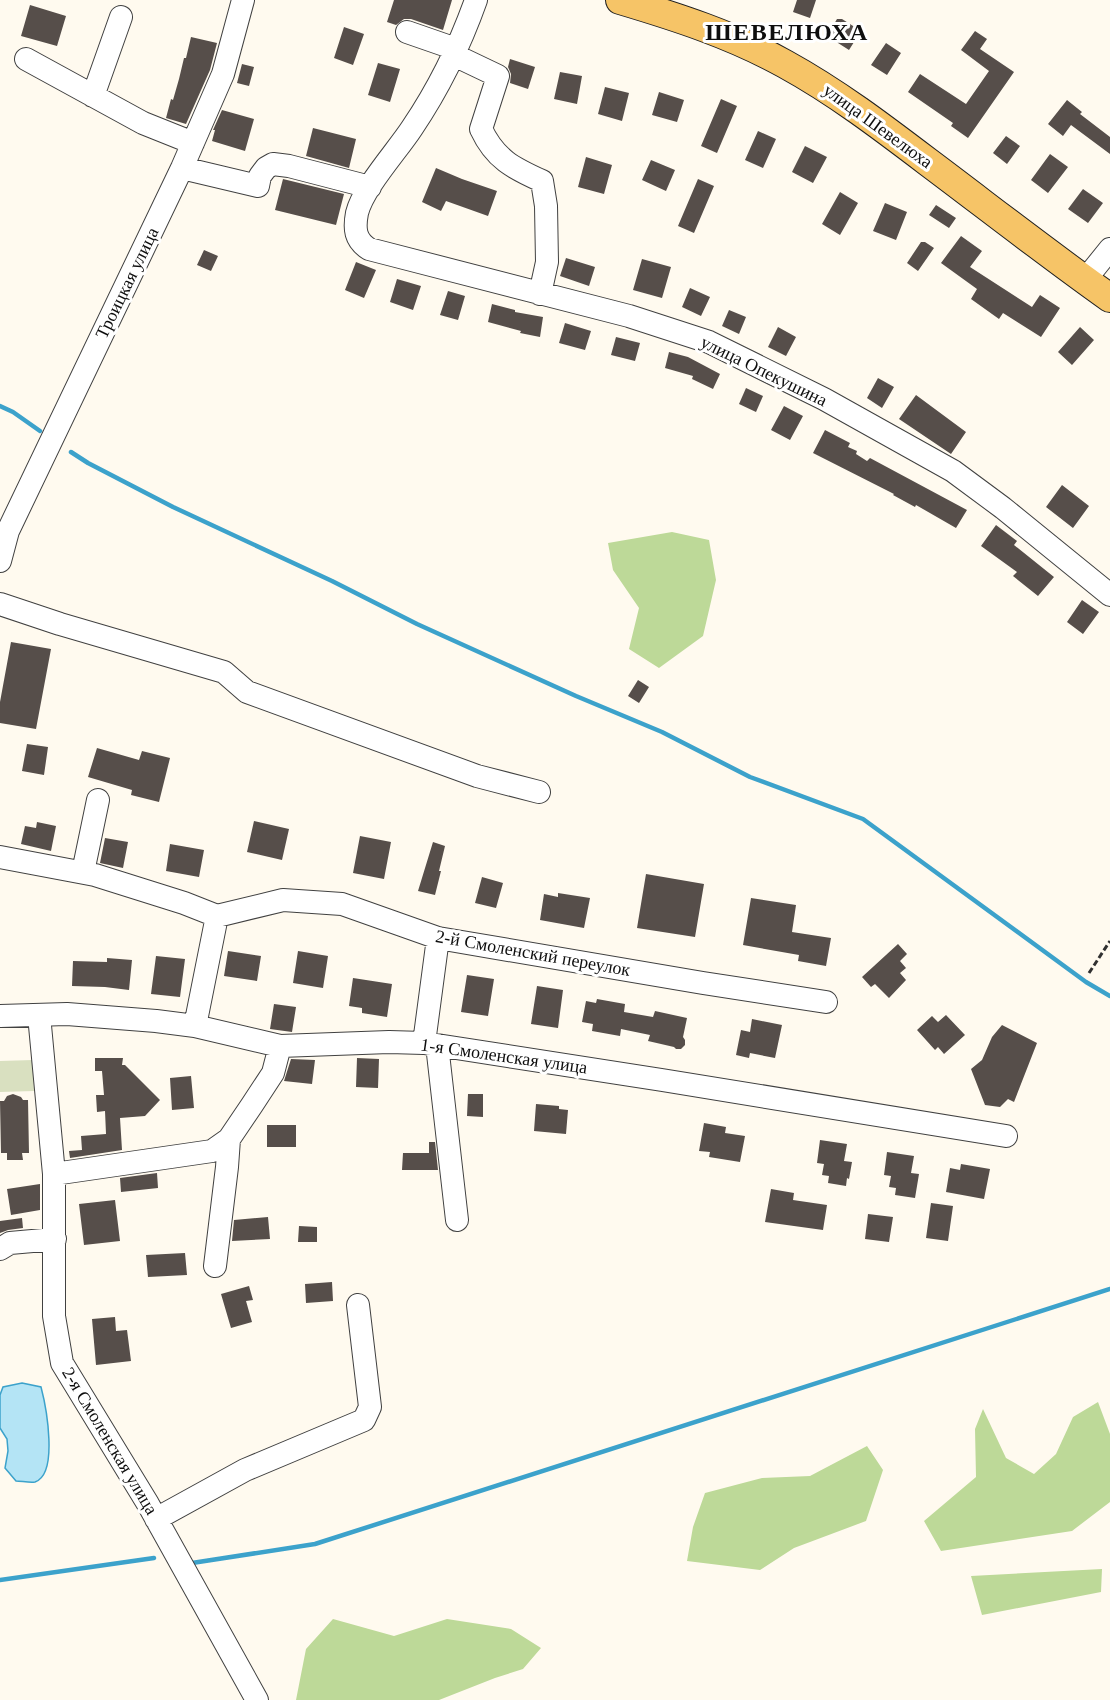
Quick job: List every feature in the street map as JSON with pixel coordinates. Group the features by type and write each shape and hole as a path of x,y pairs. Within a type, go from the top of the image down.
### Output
{"main road":[{"name":"улица Шевелюха","path":"631,2 760,50 810,78 866,115 1110,298"}],"street":[{"name":"Троицкая улица","path":"0,561 8,531 182,168 223,74 243,0"},
{"path":"182,168 258,186 260,176 266,168 273,164 370,187 413,127 442,79 476,0"},
{"path":"93,96 121,17"},
{"path":"407,33 455,52 498,76 482,129 489,145 507,163 542,181 546,206 547,262 540,294"},
{"path":"26,59 143,123 193,142"},
{"name":"улица Опекушина","path":"370,187 358,211 355,229 361,244 369,249 629,316 709,342 824,399 953,471 1004,508 1110,595"},
{"path":"1085,280 1110,249"},
{"path":"0,604 71,628 224,672 247,692 477,776 539,792"},
{"path":"82,872 98,800"},
{"path":"0,857 82,872 184,903 217,916 195,1026"},
{"name":"2-й Смоленский переулок","path":"217,916 283,900 342,904 438,938 826,1002"},
{"path":"438,938 430,1044 457,1220"},
{"name":"1-я Смоленская улица","path":"0,1016 67,1014 195,1026 280,1046 389,1042 430,1044 1006,1136"},
{"name":"2-я Смоленская улица","path":"39,1015 54,1174 54,1316 62,1363 156,1519 257,1700"},
{"path":"54,1174 212,1151 229,1139 273,1073 280,1046"},
{"path":"215,1266 229,1139"},
{"path":"0,1249 10,1243 55,1239"},
{"path":"156,1519 245,1470 364,1420 370,1407 358,1305"}],"path":[{"path":"1089,973 1110,941"}],"green space":[{"path":"672,532 709,540 716,580 703,636 659,668 629,649 639,608 613,570 608,543"},
{"path":"33,1060 34,1091 0,1092 0,1061"},
{"path":"1098,1402 1110,1434 1110,1502 1072,1531 941,1551 924,1521 976,1477 975,1429 983,1409 1006,1458 1034,1474 1056,1454 1073,1417"},
{"path":"867,1446 883,1470 866,1521 794,1548 760,1570 687,1561 693,1527 705,1493 762,1478 810,1476"},
{"path":"1102,1569 1101,1592 982,1615 971,1576"},
{"path":"333,1619 394,1636 447,1619 511,1629 541,1648 523,1669 439,1700 296,1700 306,1649"}],"water":[{"path":"22,1383 41,1387 48,1423 47,1466 42,1476 35,1482 16,1481 5,1468 8,1451 7,1439 0,1428 0,1395 3,1387"}],"building":[{"path":"394,0 452,0 443,30 411,19 404,19 396,25 387,22"},
{"path":"797,0 816,0 810,18 793,12"},
{"path":"30,5 66,16 57,46 21,36"},
{"path":"837,19 842,19 861,31 849,50 827,36"},
{"path":"344,27 364,34 353,65 334,58"},
{"path":"975,31 987,39 980,49 1014,72 968,138 951,126 953,123 908,92 920,74 966,104 989,71 961,50"},
{"path":"191,37 217,43 210,70 186,124 166,118"},
{"path":"886,43 901,53 887,75 871,65"},
{"path":"510,59 535,67 528,89 510,83 511,74 508,67"},
{"path":"378,63 400,69 390,102 368,95"},
{"path":"242,64 254,67 249,86 237,83"},
{"path":"560,72 582,76 577,104 554,99"},
{"path":"605,87 629,93 622,121 598,114"},
{"path":"659,92 684,100 677,122 652,115"},
{"path":"721,99 737,106 717,153 701,146"},
{"path":"1067,100 1082,112 1080,114 1110,137 1110,154 1071,125 1063,136 1048,124"},
{"path":"222,110 254,119 245,151 212,141 215,130 213,130"},
{"path":"313,128 356,139 349,168 306,156"},
{"path":"758,131 776,139 763,168 745,160"},
{"path":"1006,136 1020,146 1007,164 993,153"},
{"path":"805,146 827,157 813,183 792,172"},
{"path":"1050,154 1068,167 1048,193 1031,180"},
{"path":"586,157 612,165 604,194 578,187"},
{"path":"651,160 675,170 666,191 642,180"},
{"path":"436,168 497,191 488,216 446,201 441,211 422,202"},
{"path":"283,179 344,194 336,225 275,210"},
{"path":"698,179 714,186 694,233 678,226"},
{"path":"1083,189 1103,203 1088,223 1068,209"},
{"path":"840,192 858,203 840,235 822,224"},
{"path":"885,203 907,212 896,240 873,231"},
{"path":"936,205 956,218 949,228 929,215"},
{"path":"961,236 982,251 970,267 1032,307 1040,295 1060,308 1041,337 1003,313 999,319 971,299 977,289 941,263"},
{"path":"921,242 934,248 918,271 907,263"},
{"path":"204,250 218,256 211,271 197,265"},
{"path":"566,258 595,267 589,286 560,276"},
{"path":"642,259 671,267 662,298 633,290"},
{"path":"356,262 376,270 364,298 345,290"},
{"path":"397,279 421,286 413,310 390,302"},
{"path":"690,288 710,297 701,316 682,307"},
{"path":"448,291 465,296 458,320 440,315"},
{"path":"492,304 515,310 515,312 543,317 540,337 488,322"},
{"path":"729,310 746,317 739,334 722,326"},
{"path":"565,323 591,331 585,350 559,343"},
{"path":"778,327 796,337 786,356 768,347"},
{"path":"1080,327 1094,340 1072,365 1058,352"},
{"path":"616,337 640,343 635,361 611,355"},
{"path":"669,352 688,357 720,374 713,389 692,379 693,376 665,368"},
{"path":"878,378 894,387 882,408 867,398"},
{"path":"746,388 763,396 756,412 739,404"},
{"path":"916,395 966,432 951,454 899,419"},
{"path":"784,406 803,416 790,440 771,430"},
{"path":"825,430 850,443 848,447 857,451 856,454 867,461 870,458 967,510 956,528 813,453"},
{"path":"1062,485 1089,506 1073,528 1046,507"},
{"path":"996,525 1017,541 1014,545 1054,577 1038,596 1013,576 1017,572 981,546"},
{"path":"1082,600 1099,612 1083,634 1067,622"},
{"path":"11,642 51,649 36,729 0,723 0,702"},
{"path":"638,680 649,687 639,703 628,696"},
{"path":"27,744 48,747 44,775 22,771"},
{"path":"97,748 139,760 142,751 170,758 159,802 131,795 132,790 88,777"},
{"path":"254,821 289,829 282,860 247,852"},
{"path":"37,822 56,826 51,851 21,844 25,826 36,828"},
{"path":"360,836 391,842 384,879 353,873"},
{"path":"105,838 128,842 123,868 100,863"},
{"path":"433,842 445,846 435,895 418,891"},
{"path":"170,844 204,850 199,877 166,871"},
{"path":"646,874 704,884 695,937 637,928"},
{"path":"482,877 503,883 496,908 475,903"},
{"path":"558,893 590,898 584,928 540,920 544,894 558,897"},
{"path":"751,898 796,905 792,932 831,938 826,966 798,961 799,955 743,945"},
{"path":"898,944 907,954 900,961 906,968 900,973 906,980 889,998 875,984 871,987 862,977"},
{"path":"228,951 261,956 257,981 224,976"},
{"path":"298,951 328,956 323,988 293,983"},
{"path":"156,956 185,959 180,997 151,994"},
{"path":"107,958 132,960 129,990 72,986 73,961 107,962"},
{"path":"467,975 494,979 488,1016 461,1012"},
{"path":"353,978 392,984 387,1017 362,1013 362,1008 349,1006"},
{"path":"537,986 563,990 558,1028 531,1024"},
{"path":"597,999 625,1004 624,1012 653,1017 655,1011 687,1018 683,1037 685,1045 681,1049 676,1049 648,1041 650,1035 621,1029 620,1036 592,1031 593,1024 582,1022 586,1001 596,1003"},
{"path":"274,1004 296,1007 292,1032 270,1029"},
{"path":"946,1015 965,1035 944,1054 938,1047 935,1050 917,1030 932,1016 938,1022"},
{"path":"752,1019 782,1025 775,1058 750,1053 749,1058 736,1055 741,1030 750,1032"},
{"path":"1002,1025 1037,1043 1014,1102 1008,1099 1000,1107 985,1105 971,1069 982,1060 992,1037"},
{"path":"95,1058 123,1058 122,1065 125,1065 160,1100 145,1116 120,1118 122,1150 70,1158 69,1151 82,1150 81,1136 106,1134 105,1111 97,1112 96,1095 104,1095 102,1071 95,1071"},
{"path":"357,1058 379,1059 378,1088 356,1087"},
{"path":"291,1059 315,1060 312,1084 284,1081"},
{"path":"191,1076 194,1108 172,1110 170,1078"},
{"path":"13,1094 23,1100 28,1100 29,1153 22,1153 23,1160 7,1160 7,1153 1,1153 0,1101 4,1101 7,1096"},
{"path":"468,1094 483,1094 483,1117 467,1116"},
{"path":"536,1104 559,1106 559,1109 568,1110 566,1134 534,1131"},
{"path":"704,1123 726,1127 725,1133 745,1136 740,1162 709,1157 710,1152 699,1151"},
{"path":"267,1125 296,1125 296,1147 267,1147"},
{"path":"820,1140 847,1144 844,1161 852,1162 846,1186 828,1183 829,1176 822,1175 824,1164 817,1163"},
{"path":"429,1142 435,1142 438,1170 402,1170 403,1153 429,1153"},
{"path":"887,1152 914,1156 911,1173 919,1174 915,1198 895,1195 896,1188 889,1187 891,1176 884,1175"},
{"path":"961,1164 990,1169 984,1199 946,1192 950,1168 960,1170"},
{"path":"157,1173 158,1188 121,1192 120,1178"},
{"path":"40,1184 40,1210 11,1215 7,1189"},
{"path":"771,1189 794,1193 793,1200 827,1205 823,1230 765,1222"},
{"path":"115,1200 120,1241 84,1245 79,1204"},
{"path":"931,1203 953,1206 948,1241 926,1238"},
{"path":"868,1214 893,1217 889,1242 865,1239"},
{"path":"268,1217 270,1239 232,1241 234,1220"},
{"path":"22,1218 23,1228 0,1233 0,1221"},
{"path":"299,1226 317,1227 317,1242 298,1242"},
{"path":"185,1253 187,1275 148,1277 146,1255"},
{"path":"332,1282 333,1301 306,1303 305,1284"},
{"path":"249,1286 253,1300 246,1301 252,1322 231,1328 221,1294"},
{"path":"115,1317 116,1331 127,1330 131,1361 96,1365 92,1319"}],"waterway":[{"path":"0,406 13,412 40,431"},
{"path":"71,452 173,507 332,581 417,624 662,732 750,777 863,819 1086,982 1110,996"},
{"path":"192,1563 315,1544 1110,1289"},
{"path":"0,1580 154,1558"}],"district":[{"name":"ШЕВЕЛЮХА","path":"787,32"}]}
